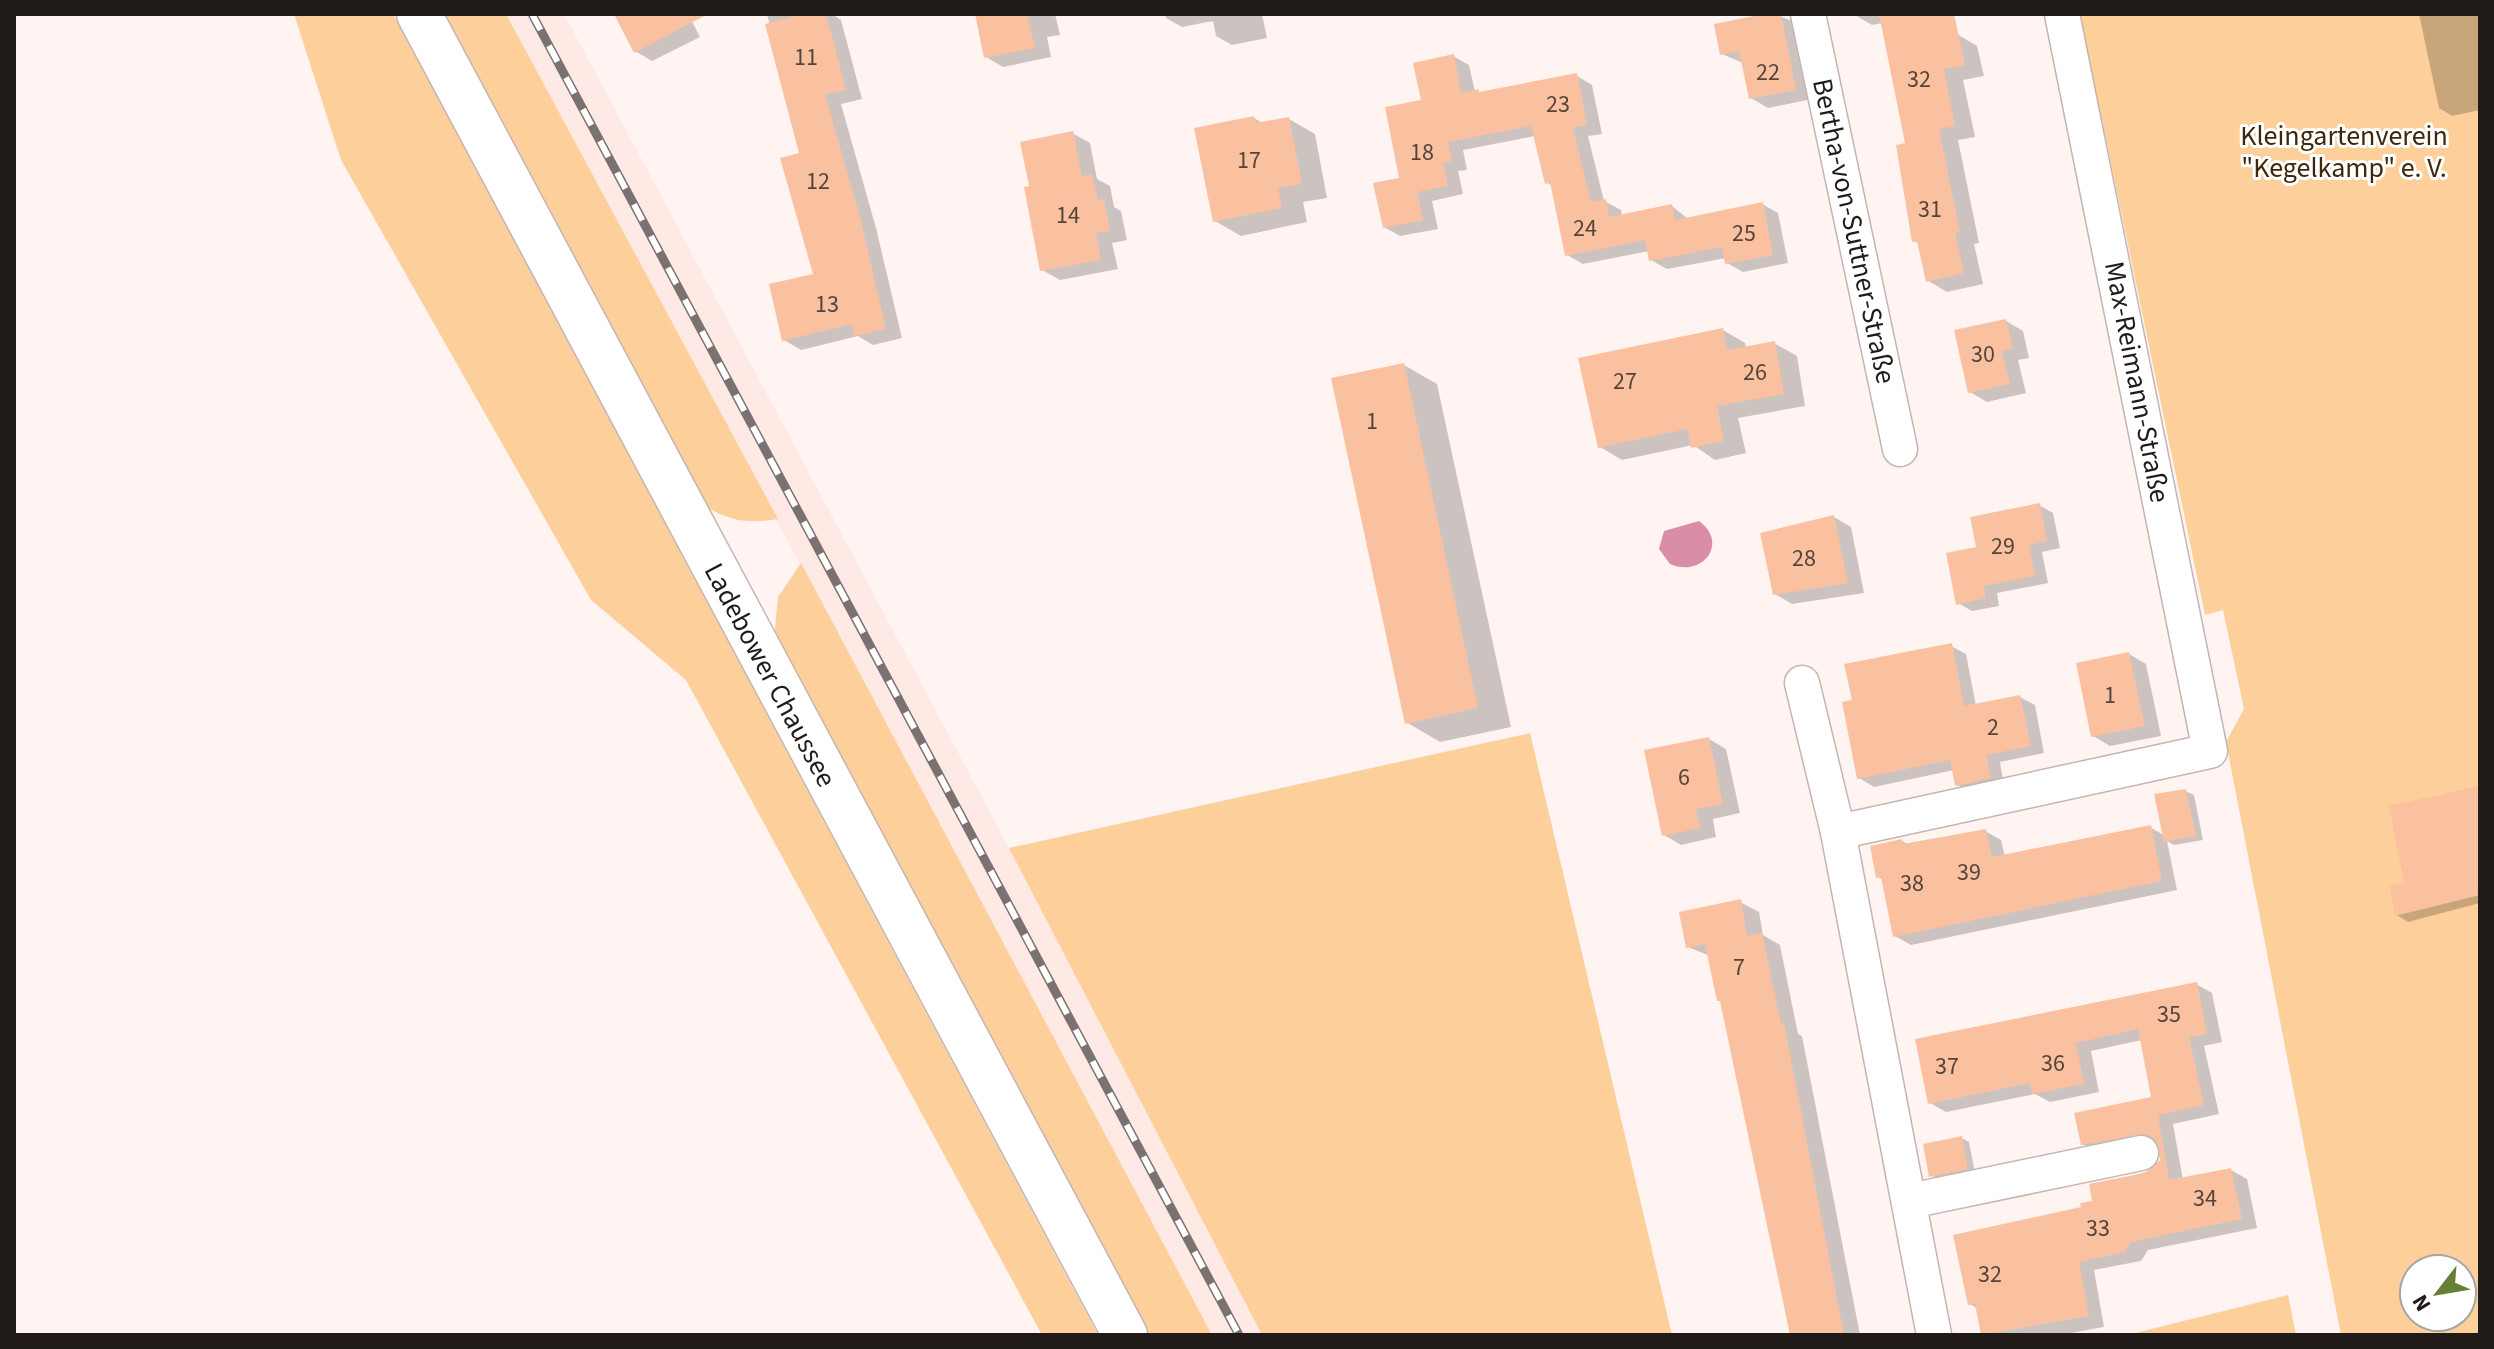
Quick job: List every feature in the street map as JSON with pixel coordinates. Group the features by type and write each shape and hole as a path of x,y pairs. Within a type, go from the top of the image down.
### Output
{"street":[{"name":"Ladebower Chaussee","path":"419,14 1125,1335"},
{"name":"Bertha-von-Suttner-Straße","path":"1808,14 1900,449"},
{"name":"Max-Reimann-Straße","path":"1838,832 2210,751 2062,14"},
{"path":"1802,683 1838,832 1934,1335"},
{"path":"1910,1201 2141,1153"}],"shaded area":[{"path":"506,14 564,14 1009,848 1262,1335 1212,1335"},
{"path":"1699,521 1712,539 1708,556 1692,566 1670,564 1659,549 1664,531"}],"green space":[{"path":"294,14 393,14 1098,1335 1042,1335 686,680 591,600 341,160"},
{"path":"443,14 506,14 778,519 738,520 702,504"},
{"name":"Kleingartenverein \"Kegelkamp\" e. V.","path":"2080,14 2480,14 2480,1335 2341,1335 2226,742 2244,709 2223,610 2205,615"},
{"path":"801,563 1212,1335 1147,1335 774,639 778,597"},
{"path":"1530,733 1672,1335 1262,1335 1009,848"},
{"path":"2288,1295 2296,1335 2127,1335"}],"building":[{"path":"614,14 708,14 634,53"},
{"path":"801,14 826,14 846,90 825,95 860,217 886,329 854,336 852,324 782,341 769,284 813,274 780,158 799,153 765,24"},
{"path":"975,14 1027,14 1035,48 984,58"},
{"path":"1764,14 1781,14 1796,90 1749,99 1739,51 1720,55 1714,24"},
{"path":"1879,14 1954,14 1965,65 1944,69 1955,126 1939,129 1960,232 1955,233 1964,273 1926,282 1917,241 1912,242 1896,145 1905,143"},
{"path":"1454,54 1461,93 1577,73 1587,125 1573,128 1591,202 1606,199 1609,217 1672,204 1675,220 1763,202 1773,255 1725,264 1722,247 1649,261 1645,240 1565,256 1550,182 1545,184 1531,126 1448,142 1452,161 1443,163 1448,186 1417,192 1423,220 1383,228 1373,183 1399,178 1385,107 1421,100 1413,63"},
{"path":"1254,116 1256,123 1289,117 1302,184 1278,188 1282,208 1213,222 1194,128"},
{"path":"1073,131 1082,176 1092,174 1098,200 1104,199 1110,231 1096,233 1101,260 1040,271 1024,187 1029,186 1020,142"},
{"path":"2006,319 2013,349 2002,351 2010,384 1968,393 1954,330"},
{"path":"1723,328 1727,350 1775,341 1784,394 1717,406 1724,441 1691,448 1687,429 1598,448 1578,358"},
{"path":"1404,363 1478,708 1405,724 1331,378"},
{"path":"2040,503 2047,541 2029,545 2035,576 1984,586 1986,598 1956,605 1946,553 1976,547 1970,517"},
{"path":"1834,515 1848,583 1773,595 1760,533"},
{"path":"1952,643 1964,706 2020,695 2031,746 1986,755 1991,778 1955,786 1950,760 1857,779 1842,702 1852,700 1844,664"},
{"path":"2129,652 2145,726 2091,737 2076,663"},
{"path":"1709,737 1723,804 1696,809 1700,828 1662,836 1644,750"},
{"path":"2480,786 2480,895 2395,916 2390,886 2404,883 2389,806"},
{"path":"2186,789 2196,836 2164,842 2154,794"},
{"path":"2151,825 2162,881 1893,937 1881,877 1876,878 1870,846 1902,839 1903,844 1986,829 1992,857"},
{"path":"1741,899 1747,936 1762,933 1781,1024 1784,1023 1844,1335 1790,1335 1720,1001 1717,1001 1705,944 1686,948 1679,912"},
{"path":"2197,982 2207,1034 2189,1037 2204,1105 2158,1115 2169,1180 2231,1168 2242,1219 2131,1242 2125,1252 2079,1262 2089,1316 1981,1335 1975,1304 1968,1305 1953,1235 2081,1207 2080,1203 2092,1201 2089,1184 2145,1173 2160,1160 2156,1140 2146,1134 2081,1145 2074,1113 2151,1097 2138,1029 2076,1043 2084,1084 2032,1094 2030,1083 1928,1104 1915,1039"},
{"path":"1962,1136 1968,1169 1929,1177 1923,1144"}],"railway":[{"path":"532,14 1239,1335"}]}
